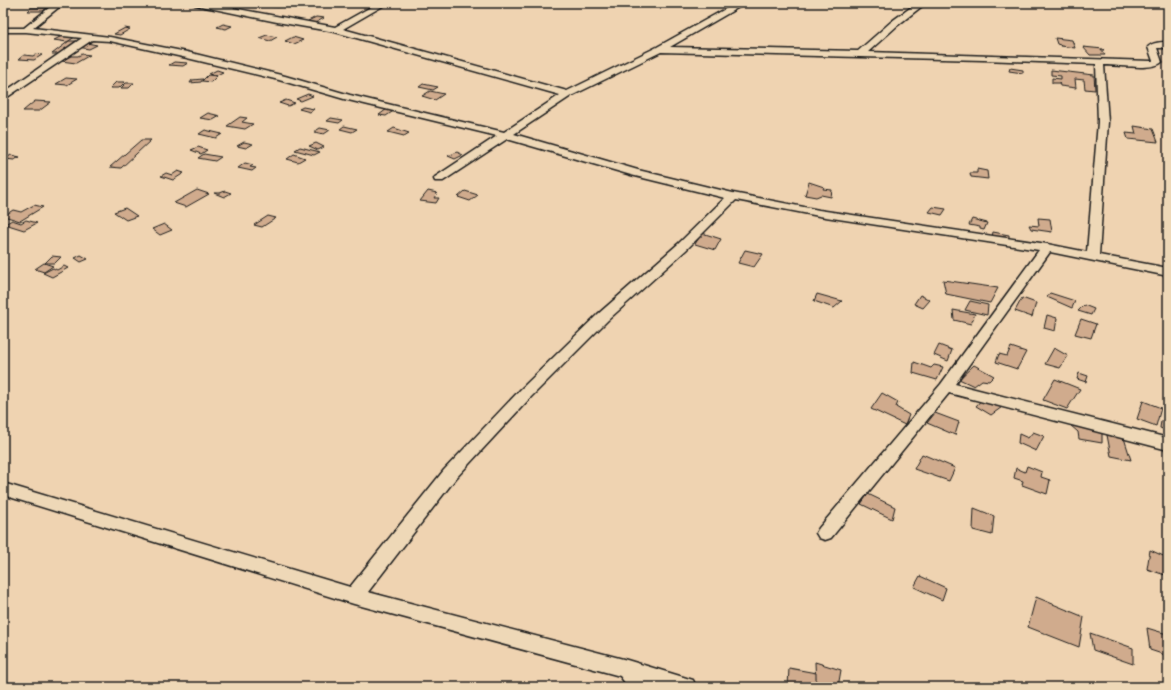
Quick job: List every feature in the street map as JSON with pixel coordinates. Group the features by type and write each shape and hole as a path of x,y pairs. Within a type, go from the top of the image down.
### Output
{"street":[{"path":"26,30 60,3"},
{"path":"195,3 277,20 336,30 568,94"},
{"path":"336,30 384,3"},
{"path":"439,179 568,94 660,48 742,3"},
{"path":"861,53 895,23 922,3"},
{"path":"3,30 26,30 110,39 187,55 282,78 347,97 506,135 635,173 733,196 819,213 1094,256 1168,272"},
{"path":"3,97 50,63 90,37"},
{"path":"660,48 983,56 1100,63 1156,64 1158,59 1152,47 1157,45 1168,45"},
{"path":"1094,256 1103,122 1100,63"},
{"path":"354,596 450,474 526,393 603,317 682,247 733,196"},
{"path":"825,533 946,387 1047,248"},
{"path":"946,387 1168,444"},
{"path":"3,489 354,596 627,669 686,687"},
{"path":"627,669 639,687"}],"building":[{"path":"269,3 288,4 278,7 264,6"},
{"path":"31,8 47,8 43,11 28,11"},
{"path":"316,17 324,18 315,23 308,21"},
{"path":"223,24 232,26 226,29 217,27"},
{"path":"125,28 130,29 120,35 114,34"},
{"path":"267,35 277,37 270,41 259,38"},
{"path":"62,36 75,37 67,42 54,40"},
{"path":"293,37 303,40 294,44 285,41"},
{"path":"1055,38 1072,40 1075,48 1057,44"},
{"path":"69,41 76,41 59,54 52,54"},
{"path":"87,43 97,45 89,49 78,47"},
{"path":"1083,47 1103,49 1104,50 1101,50 1105,55 1090,55"},
{"path":"36,54 42,55 34,60 19,59 24,55 33,56"},
{"path":"82,54 90,55 76,63 61,61 71,56 78,56"},
{"path":"174,62 188,63 183,66 169,65"},
{"path":"1010,68 1023,70 1023,73 1009,71"},
{"path":"217,70 223,72 215,76 209,74"},
{"path":"1051,70 1094,75 1095,90 1085,89 1084,80 1075,79 1076,88 1060,86 1059,83 1052,83 1052,78 1061,79 1061,76 1051,75"},
{"path":"208,75 217,76 211,82 202,81"},
{"path":"66,78 77,79 67,85 56,84"},
{"path":"203,79 201,82 190,83 192,80"},
{"path":"116,82 125,82 119,88 110,88"},
{"path":"126,83 134,83 129,88 121,88"},
{"path":"423,84 438,87 433,90 419,87"},
{"path":"430,91 444,94 435,100 422,96"},
{"path":"308,94 313,96 301,101 296,99"},
{"path":"286,100 295,103 288,106 279,103"},
{"path":"35,101 51,102 39,111 23,111"},
{"path":"303,107 314,109 310,112 299,109"},
{"path":"387,109 395,110 386,116 379,115"},
{"path":"208,113 220,116 213,120 200,118"},
{"path":"240,117 247,118 242,122 253,124 245,129 227,126"},
{"path":"331,118 343,120 339,123 327,121"},
{"path":"344,126 357,129 352,132 340,129"},
{"path":"1134,126 1153,129 1158,142 1128,139 1126,133 1136,134"},
{"path":"320,128 330,130 324,134 314,132"},
{"path":"394,128 409,133 404,136 388,132"},
{"path":"205,130 222,134 216,138 199,134"},
{"path":"141,140 151,140 121,168 110,167"},
{"path":"244,142 253,144 246,148 237,146"},
{"path":"316,143 324,147 318,150 309,146"},
{"path":"198,147 207,150 201,154 191,150"},
{"path":"300,147 320,152 314,155 295,150"},
{"path":"457,152 463,155 455,159 448,156"},
{"path":"204,154 221,157 215,161 198,158"},
{"path":"294,154 305,158 298,162 287,159"},
{"path":"11,155 20,157 14,160 5,159"},
{"path":"245,163 253,165 250,167 256,168 252,171 238,168"},
{"path":"977,169 987,171 988,179 971,177 970,173 977,173"},
{"path":"178,171 184,173 173,180 161,176 166,173 172,175"},
{"path":"809,182 824,187 823,189 832,190 831,197 821,195 816,197 805,195"},
{"path":"197,190 209,194 186,207 174,203"},
{"path":"225,191 231,193 224,197 214,193 220,193"},
{"path":"428,191 437,193 434,198 439,198 436,203 420,201"},
{"path":"465,191 478,195 470,201 458,197"},
{"path":"34,205 43,207 20,221 4,216 13,210 21,212"},
{"path":"933,207 946,209 942,215 929,212"},
{"path":"125,208 137,216 126,220 114,212"},
{"path":"268,216 276,218 262,227 254,225"},
{"path":"1038,218 1050,219 1052,232 1031,229 1029,225 1039,226"},
{"path":"972,219 987,223 984,230 980,229 980,227 969,225"},
{"path":"12,220 21,223 26,220 37,223 24,230 5,224"},
{"path":"164,224 172,230 160,235 152,229"},
{"path":"993,232 1009,235 1009,240 992,237"},
{"path":"702,233 721,239 715,250 695,244"},
{"path":"745,250 763,254 754,267 738,263"},
{"path":"81,255 88,259 81,262 75,258"},
{"path":"52,256 61,257 55,263 45,263"},
{"path":"44,263 53,266 44,272 35,269"},
{"path":"64,266 68,268 52,277 43,273 53,268 57,270"},
{"path":"943,280 998,288 990,303 946,294"},
{"path":"1050,293 1075,301 1072,308 1047,297"},
{"path":"817,294 842,301 834,308 814,301"},
{"path":"920,295 930,300 923,308 914,304"},
{"path":"1022,298 1036,303 1032,317 1015,311"},
{"path":"970,301 988,305 987,315 965,310"},
{"path":"1084,305 1094,309 1091,315 1078,311"},
{"path":"953,310 975,314 971,324 954,320"},
{"path":"1047,315 1057,318 1055,331 1044,328"},
{"path":"1081,319 1096,324 1091,338 1075,334"},
{"path":"939,345 952,350 948,361 934,355"},
{"path":"1011,347 1026,352 1017,369 996,362 999,354 1007,356"},
{"path":"1054,348 1068,356 1060,368 1045,364"},
{"path":"914,362 931,368 934,365 943,367 937,380 913,373"},
{"path":"974,365 994,376 989,381 982,380 974,386 959,379"},
{"path":"1079,373 1088,376 1086,382 1077,379"},
{"path":"1055,379 1080,389 1067,409 1043,400"},
{"path":"882,393 898,402 896,407 909,415 905,425 871,409"},
{"path":"984,397 1005,405 991,415 976,406"},
{"path":"1143,401 1161,408 1156,426 1137,419"},
{"path":"935,413 959,422 955,435 927,423"},
{"path":"1070,420 1102,430 1102,443 1079,439 1078,432 1070,425"},
{"path":"1161,421 1168,423 1168,431 1160,428"},
{"path":"1033,432 1044,436 1036,451 1018,443 1019,434 1028,438"},
{"path":"1107,435 1124,438 1131,460 1111,456"},
{"path":"922,454 955,468 949,481 914,469"},
{"path":"1027,466 1042,472 1041,477 1050,480 1047,494 1022,485 1023,481 1014,478 1016,468 1025,472"},
{"path":"868,494 895,507 892,519 861,504"},
{"path":"974,508 994,516 992,535 973,530"},
{"path":"1150,550 1168,558 1168,576 1147,569"},
{"path":"920,576 946,588 942,600 914,587"},
{"path":"1036,597 1084,617 1079,647 1028,627"},
{"path":"1147,628 1167,634 1168,656 1150,650"},
{"path":"1090,633 1133,648 1133,664 1093,650"},
{"path":"815,662 841,670 838,687 816,687"},
{"path":"789,668 816,673 816,687 788,687"}]}
